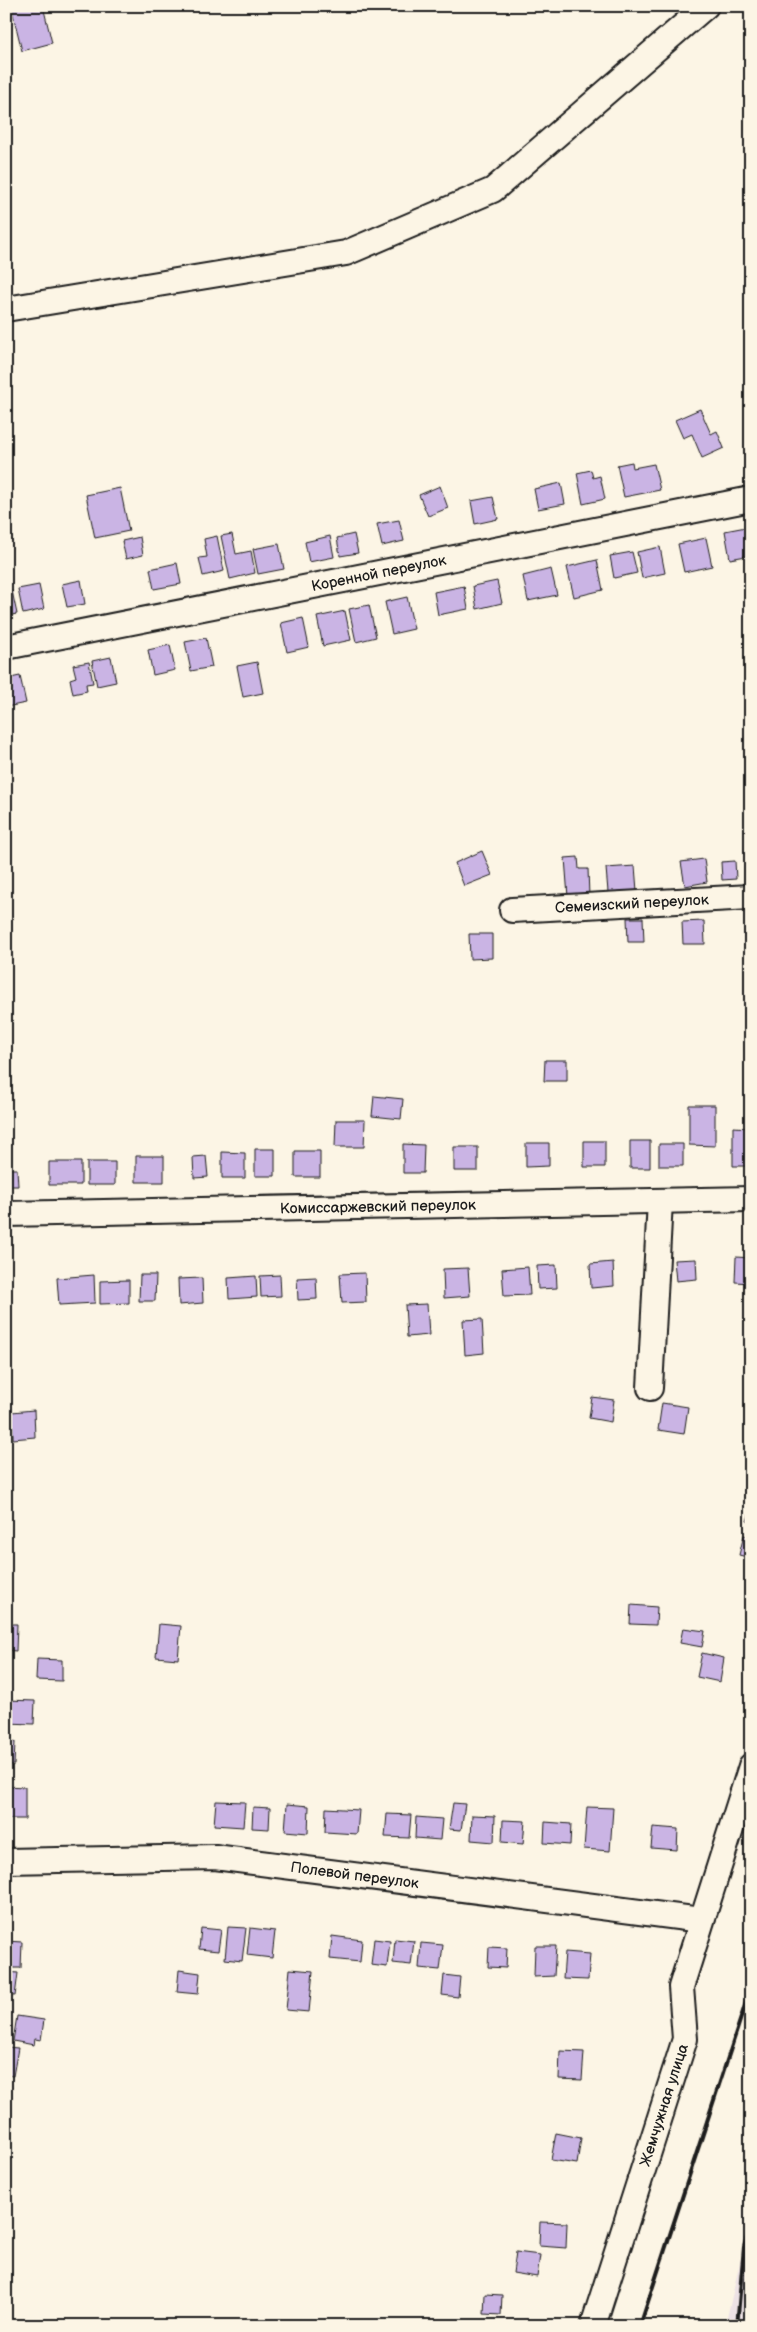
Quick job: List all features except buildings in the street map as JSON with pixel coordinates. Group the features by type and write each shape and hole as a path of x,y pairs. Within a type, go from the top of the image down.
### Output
{"street":[{"path":"6,309 346,253 493,190 706,6"},
{"name":"Коренной переулок","path":"6,647 751,500"},
{"name":"Семеизский переулок","path":"512,910 751,897"},
{"name":"Комиссаржевский переулок","path":"6,1214 751,1200"},
{"path":"650,1388 660,1201"},
{"name":"Жемчужная улица","path":"593,2326 684,2038 681,1988 751,1766"},
{"name":"Полевой переулок","path":"6,1861 215,1857 702,1920"}],"shaded area":[{"path":"751,2216 751,2326 725,2326"}],"railway":[{"path":"640,2326 751,1987"},
{"path":"737,2326 744,2247 751,2223"}]}
